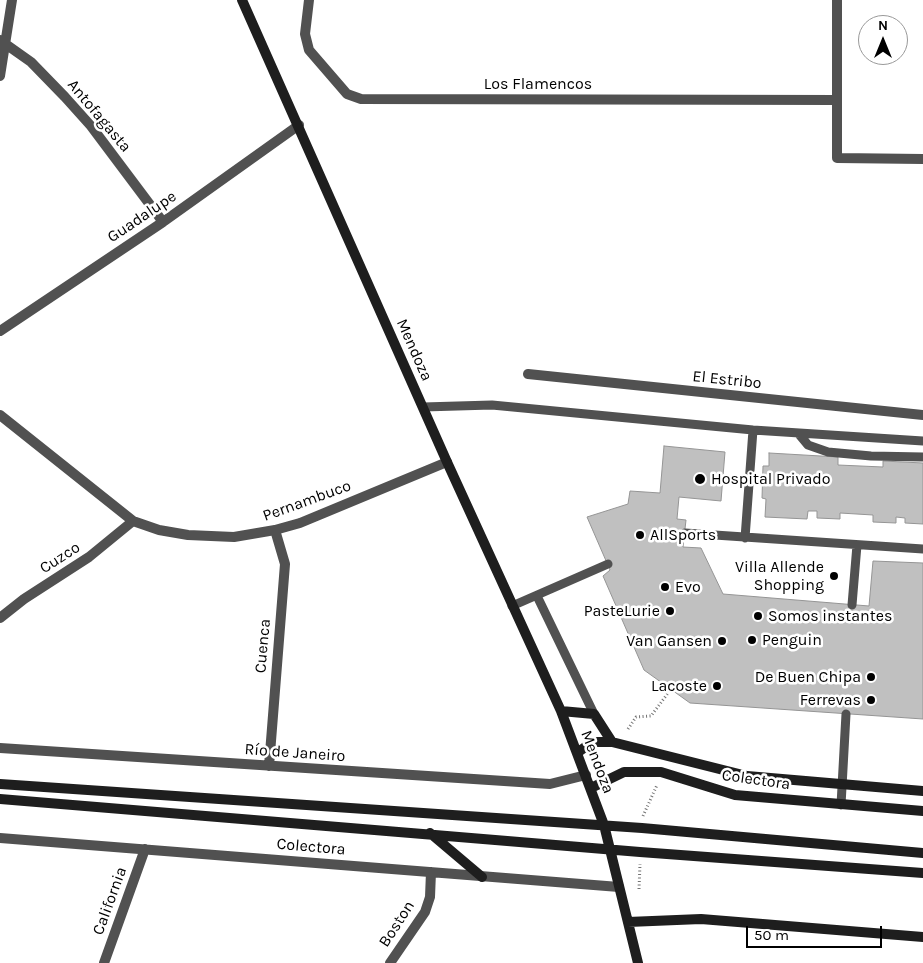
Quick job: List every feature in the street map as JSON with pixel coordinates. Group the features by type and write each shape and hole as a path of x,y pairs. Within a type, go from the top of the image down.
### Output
{"main road":[{"name":"Mendoza","path":"242,0 447,462 561,710 604,825 620,887"},
{"name":"Mendoza","path":"561,710 594,714 612,742"},
{"path":"578,753 592,742 612,742"},
{"name":"Colectora","path":"612,742 735,774 923,791"},
{"name":"Colectora","path":"591,788 624,772 661,772 734,795 923,811"},
{"path":"0,784 604,825 923,853"},
{"path":"0,799 923,873"},
{"path":"430,833 482,877"},
{"path":"620,887 638,963"},
{"path":"628,922 701,919 923,937"}],"street":[{"path":"0,76 3,41 12,0"},
{"name":"Los Flamencos","path":"309,0 305,34 310,50 347,94 361,99 837,100"},
{"path":"837,0 837,158 923,159"},
{"name":"Antofagasta","path":"3,41 31,62 91,126 163,222"},
{"name":"Guadalupe","path":"0,331 163,222 299,125"},
{"name":"El Estribo","path":"528,374 923,416"},
{"name":"Pernambuco","path":"0,415 133,521 159,530 188,535 234,537 275,530 300,522 447,462"},
{"name":"Cuzco","path":"0,618 24,599 90,557 133,521"},
{"name":"Cuenca","path":"269,766 285,564 275,530"},
{"name":"Río de Janeiro","path":"0,748 550,784 586,775"},
{"name":"Colectora","path":"0,838 620,887"},
{"name":"California","path":"104,963 145,849"},
{"name":"Boston","path":"390,963 425,912 430,897 430,872"}],"lane":[{"path":"423,407 492,405 753,430 923,441"},
{"path":"745,538 753,430"},
{"path":"798,433 808,445 828,452 871,456 923,457"},
{"path":"685,533 923,549"},
{"path":"852,605 857,545"},
{"path":"512,606 608,564"},
{"path":"537,596 594,714"},
{"path":"840,805 846,714"}],"path":[{"path":"628,729 636,718 651,716 670,689"}],"building":[{"path":"664,446 725,452 721,501 679,497 677,519 686,520 683,547 701,548 723,594 869,606 873,561 923,563 923,719 690,703 644,670 603,576 610,570 587,517 628,504 630,491 660,493"},
{"path":"769,453 838,457 838,465 883,467 883,461 923,463 923,524 905,523 905,518 896,517 896,523 873,522 873,515 840,513 840,519 817,518 817,511 808,511 807,519 765,517 766,499 762,498 763,466 769,466"}],"place":[{"name":"Hospital Privado","path":"700,479"},
{"name":"AllSports","path":"640,535"},
{"name":"Villa Allende Shopping","path":"834,576"},
{"name":"Evo","path":"665,587"},
{"name":"PasteLurie","path":"670,611"},
{"name":"Somos instantes","path":"758,616"},
{"name":"Penguin","path":"752,640"},
{"name":"Van Gansen","path":"722,641"},
{"name":"De Buen Chipa","path":"871,677"},
{"name":"Lacoste","path":"717,686"},
{"name":"Ferrevas","path":"871,700"}]}
